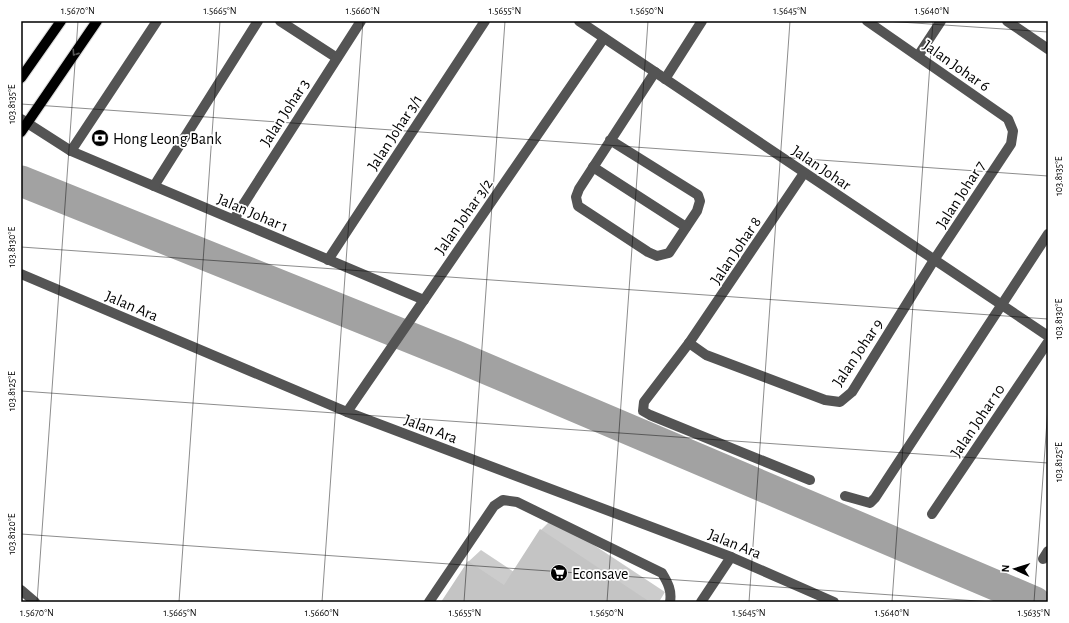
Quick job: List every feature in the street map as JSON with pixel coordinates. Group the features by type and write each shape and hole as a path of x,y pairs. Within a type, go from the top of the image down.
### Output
{"main road":[{"path":"21,78 61,21"},
{"path":"21,132 24,121 97,21"}],"street":[{"path":"71,151 157,21"},
{"path":"154,186 258,21"},
{"path":"280,21 337,58"},
{"name":"Jalan Johar 3","path":"234,220 361,21"},
{"name":"Jalan Johar 3/1","path":"328,260 485,21"},
{"name":"Jalan Johar","path":"579,21 1048,336"},
{"path":"665,79 702,21"},
{"name":"Jalan Johar 6","path":"867,21 1008,119 1013,131 1010,144"},
{"path":"918,56 941,21"},
{"path":"1007,21 1048,49"},
{"name":"Jalan Johar 3/2","path":"347,412 604,38"},
{"path":"610,140 698,195 700,201 697,211 669,252 657,256 648,252 578,206 576,197 593,167 610,140 654,72"},
{"name":"Jalan Johar 1","path":"24,121 71,151 424,300"},
{"name":"Jalan Johar 7","path":"934,260 1010,144"},
{"path":"593,167 686,227"},
{"name":"Jalan Johar 8","path":"804,173 690,343 644,402 643,411 650,416 810,480"},
{"path":"845,496 870,503 875,498 1048,234"},
{"name":"Jalan Johar 9","path":"690,343 706,356 825,400 840,402 852,392 934,260"},
{"name":"Jalan Ara","path":"21,274 347,412 731,557 828,601"},
{"name":"Jalan Johar 10","path":"932,514 1048,342"},
{"path":"429,602 494,506 504,500 517,502 662,573 668,583 671,594 670,602"},
{"path":"701,602 731,557"},
{"path":"21,590 35,602"}],"building":[{"name":"Econsave","path":"540,529 650,602 441,602 468,561 504,585"}],"waterway":[{"path":"21,181 456,356 1035,602"}],"place":[{"name":"Hong Leong Bank","path":"100,138"},
{"name":"Econsave","path":"559,573"}]}
